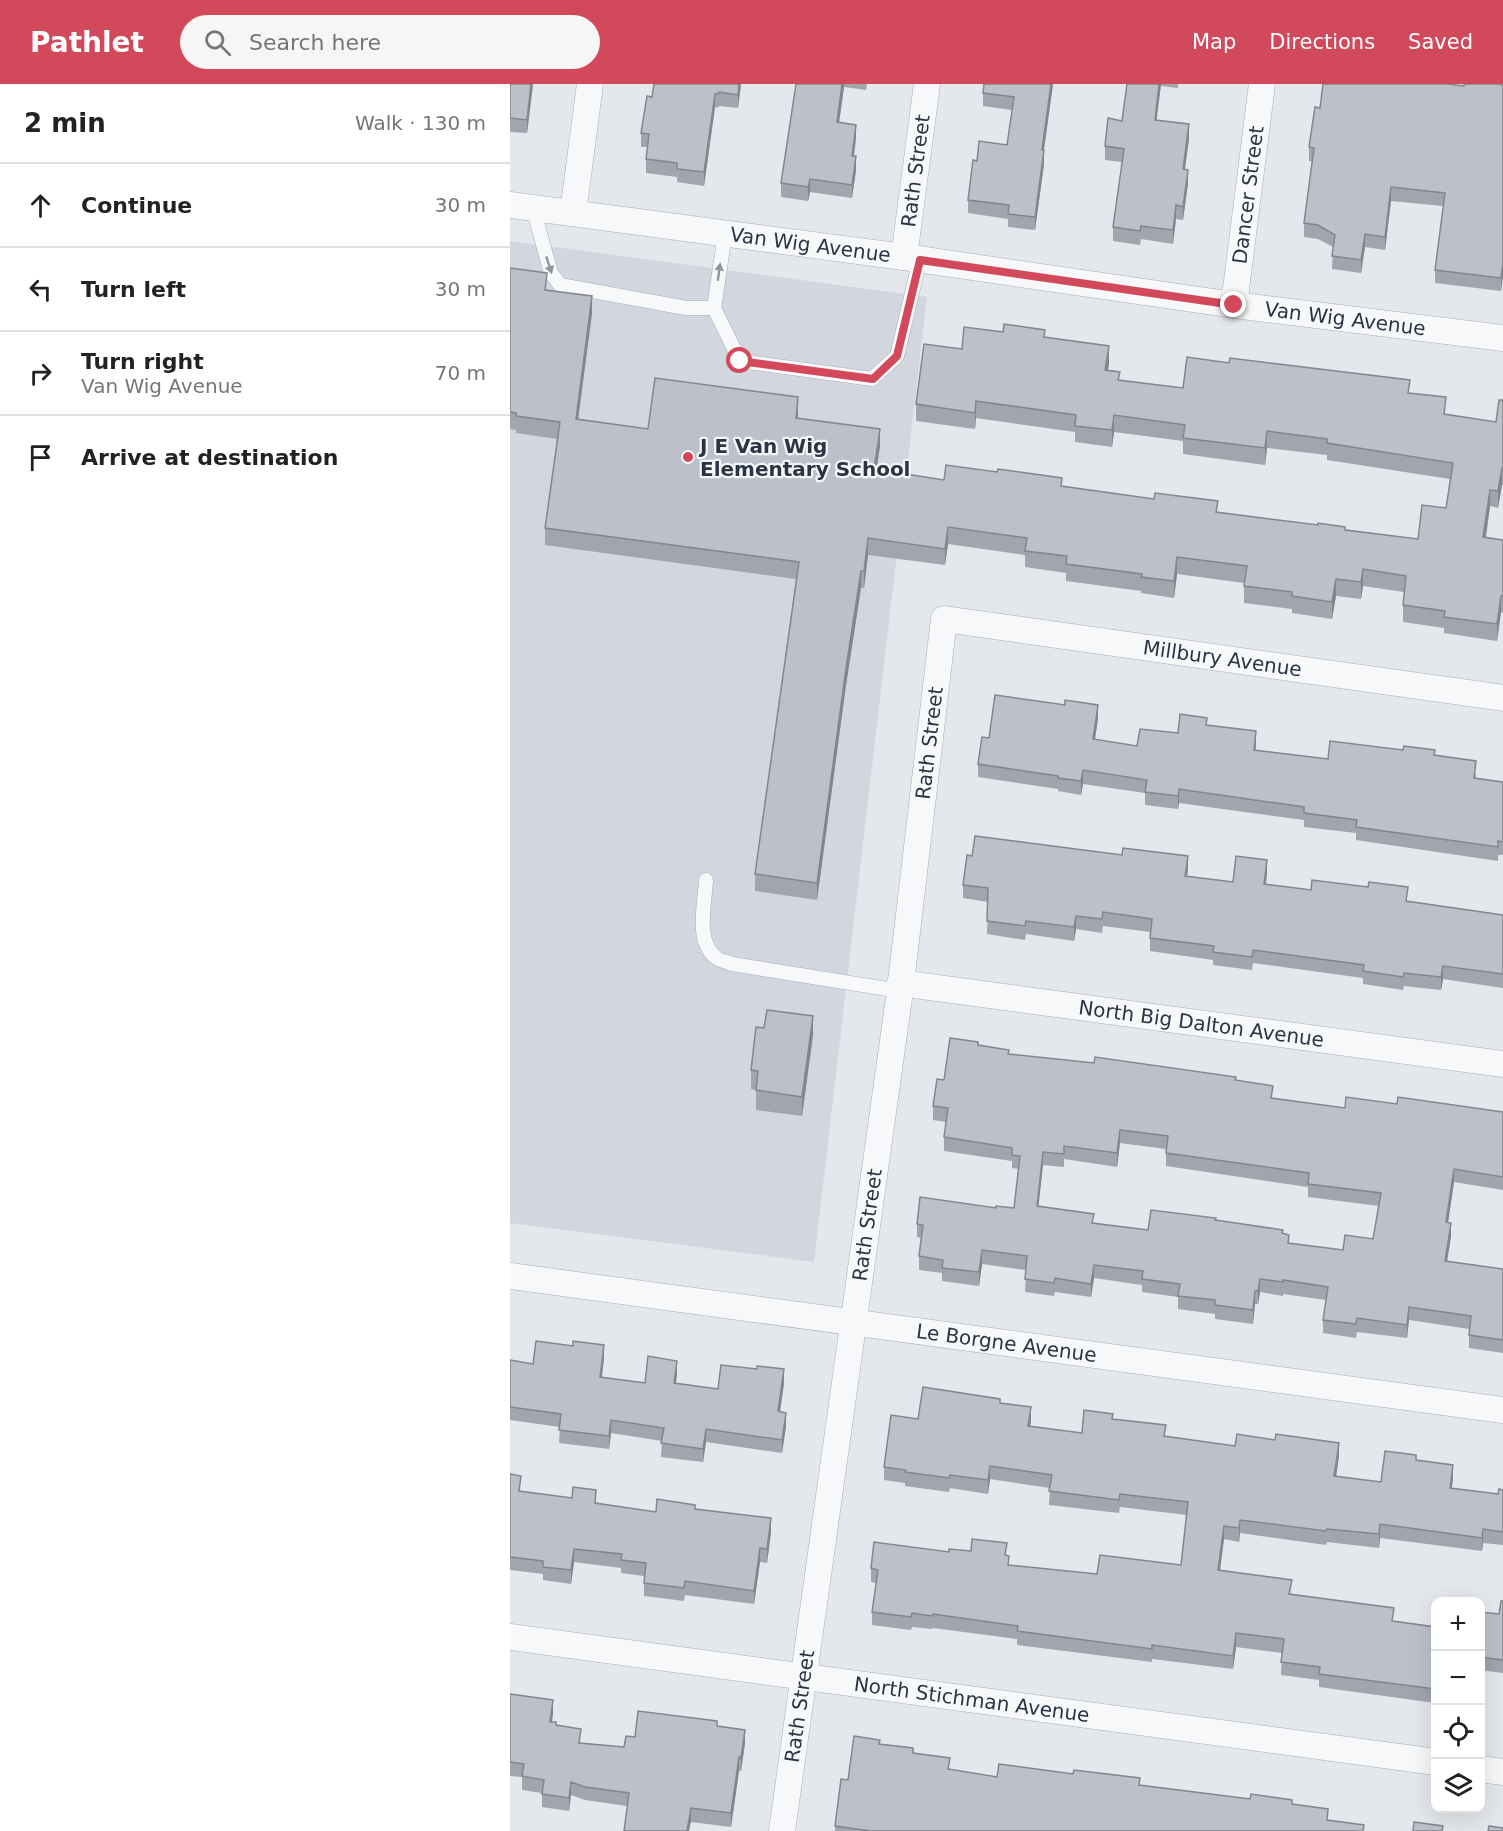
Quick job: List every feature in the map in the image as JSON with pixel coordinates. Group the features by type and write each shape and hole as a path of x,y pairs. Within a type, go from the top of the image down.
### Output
{"street":[{"path":"573,213 590,84"},
{"name":"Rath Street","path":"912,258 927,84"},
{"name":"Dancer Street","path":"1234,305 1262,84"},
{"name":"Van Wig Avenue","path":"522,207 912,258 1234,305 1503,338"},
{"name":"Rath Street","path":"782,1831 900,987 944,619"},
{"name":"Millbury Avenue","path":"944,619 1503,698"},
{"name":"North Big Dalton Avenue","path":"900,987 1503,1064"},
{"name":"Le Borgne Avenue","path":"510,1275 1503,1410"},
{"name":"North Stichman Avenue","path":"510,1637 1431,1761"},
{"path":"1485,1769 1503,1772"}],"lane":[{"path":"522,207 551,273 560,285 686,308 714,308"},
{"path":"725,234 714,308 740,361 873,379 897,356 912,258"},
{"path":"706,880 703,932 708,947 717,958 732,964 900,987"}],"shaded area":[{"path":"510,241 927,297 814,1262 510,1223"}],"building":[{"path":"510,84 531,84 527,120 510,118"},
{"path":"654,84 739,84 738,95 719,92 715,94 704,172 677,169 677,163 646,159 649,134 641,133 647,96 652,97"},
{"path":"796,84 842,84 837,122 856,125 852,156 856,156 852,185 810,179 808,187 781,183"},
{"path":"984,84 1051,84 1035,217 1008,214 1009,205 968,200 973,160 977,161 979,141 1007,145 1014,97 983,93"},
{"path":"1127,84 1159,84 1155,120 1189,124 1183,169 1188,170 1183,207 1176,205 1173,230 1141,226 1140,231 1113,227 1124,149 1105,146 1108,118 1122,121"},
{"path":"1323,84 1503,85 1503,262 1501,278 1435,270 1445,193 1391,187 1385,237 1365,234 1361,260 1332,256 1335,235 1318,225 1304,223 1314,148 1309,147 1315,107 1320,108"},
{"path":"510,268 547,273 545,290 592,296 576,419 648,429 655,378 798,397 796,418 880,429 874,469 944,480 946,465 997,472 998,469 1062,478 1061,486 1154,499 1155,493 1218,501 1216,512 1318,525 1318,523 1345,527 1345,530 1418,539 1422,505 1446,508 1453,463 1327,443 1327,439 1267,431 1265,448 1183,438 1185,425 1114,415 1112,430 1075,426 1076,415 976,401 975,413 916,404 924,344 962,349 964,327 1003,332 1004,324 1045,330 1044,337 1109,346 1105,370 1120,372 1118,380 1183,388 1187,357 1229,363 1230,358 1410,380 1408,393 1446,397 1444,414 1496,422 1499,400 1503,400 1503,468 1498,491 1490,490 1483,537 1503,540 1503,596 1501,596 1497,624 1444,617 1445,611 1403,605 1406,576 1363,569 1361,582 1336,579 1332,602 1292,596 1292,592 1244,586 1247,566 1177,557 1174,581 1141,577 1142,574 1066,564 1067,556 1025,551 1027,538 948,527 945,549 868,538 846,668 817,883 755,874 799,562 545,528 560,422 516,416 516,413 510,412"},
{"path":"995,695 1065,705 1065,700 1098,705 1093,739 1137,746 1140,729 1178,733 1180,714 1207,718 1206,725 1256,731 1254,750 1328,759 1330,741 1403,750 1404,746 1435,750 1434,755 1476,761 1474,778 1503,782 1503,842 1498,841 1498,847 1356,827 1357,820 1304,813 1304,807 1179,789 1178,796 1145,792 1147,780 1083,770 1081,781 978,764 982,737 989,738"},
{"path":"975,836 1122,855 1123,848 1188,856 1185,876 1233,882 1236,856 1267,860 1264,884 1311,890 1312,880 1368,887 1369,882 1408,887 1406,901 1503,915 1503,974 1443,966 1441,977 1404,973 1403,977 1363,971 1364,965 1253,950 1252,957 1213,952 1214,946 1150,938 1152,919 1103,912 1102,919 1076,916 1074,927 1026,921 1025,926 987,921 988,888 963,885 967,855 972,856"},
{"path":"767,1010 813,1016 802,1097 756,1090 758,1071 751,1070 756,1027 764,1028"},
{"path":"950,1038 1009,1050 1008,1054 1094,1063 1095,1057 1236,1077 1235,1080 1273,1086 1271,1098 1345,1108 1346,1097 1397,1104 1398,1097 1503,1112 1503,1177 1454,1169 1446,1222 1451,1223 1445,1261 1503,1269 1503,1340 1469,1335 1471,1316 1409,1307 1407,1325 1357,1318 1356,1324 1323,1320 1328,1287 1283,1280 1283,1282 1260,1279 1258,1291 1255,1291 1253,1310 1215,1305 1215,1300 1178,1296 1180,1284 1142,1279 1143,1271 1094,1265 1091,1284 1055,1278 1054,1283 1025,1279 1027,1256 982,1250 979,1272 942,1268 943,1260 919,1256 923,1225 917,1224 920,1197 996,1208 996,1206 1014,1208 1020,1156 1012,1155 1012,1148 944,1137 948,1108 933,1106 937,1079 944,1080","holes":["1120,1130 1168,1136 1166,1153 1309,1173 1308,1184 1381,1193 1373,1239 1345,1235 1343,1250 1288,1243 1289,1235 1282,1233 1283,1230 1215,1220 1216,1218 1151,1210 1148,1230 1092,1223 1094,1214 1037,1206 1043,1152 1064,1154 1064,1146 1117,1153"]},
{"path":"536,1341 573,1346 573,1341 604,1345 600,1377 645,1383 648,1356 677,1361 674,1383 718,1389 721,1365 784,1369 778,1411 786,1413 782,1440 706,1429 703,1449 661,1443 664,1428 611,1420 609,1436 559,1430 561,1414 510,1407 510,1360 533,1364"},
{"path":"923,1387 1000,1399 1000,1403 1031,1407 1028,1426 1082,1433 1084,1410 1113,1414 1112,1419 1166,1425 1164,1436 1235,1446 1237,1434 1275,1440 1276,1434 1339,1443 1334,1476 1381,1482 1385,1451 1416,1455 1416,1460 1453,1465 1450,1488 1498,1494 1499,1489 1503,1490 1503,1532 1483,1529 1482,1538 1380,1524 1379,1534 1327,1529 1326,1531 1240,1520 1239,1528 1224,1526 1218,1570 1292,1580 1289,1594 1394,1608 1392,1621 1431,1626 1431,1688 1319,1674 1320,1667 1281,1662 1284,1639 1236,1633 1233,1656 1152,1645 1152,1649 1017,1631 1018,1626 933,1614 932,1616 912,1613 911,1617 872,1612 878,1570 871,1568 874,1542 949,1552 949,1549 971,1551 972,1539 1007,1543 1005,1555 1009,1556 1008,1565 1097,1574 1100,1555 1181,1565 1188,1502 1120,1494 1119,1500 1049,1491 1052,1475 990,1466 988,1480 950,1475 949,1478 884,1467 891,1415 918,1419"},
{"path":"510,1474 521,1476 519,1491 572,1498 573,1487 596,1490 595,1503 656,1512 657,1499 695,1505 695,1509 771,1518 767,1549 760,1548 754,1591 685,1581 684,1588 644,1583 646,1563 621,1560 622,1554 574,1549 571,1570 543,1567 543,1561 510,1557"},
{"path":"1501,1601 1503,1601 1503,1660 1485,1658 1485,1613 1499,1614"},
{"path":"510,1694 553,1700 550,1722 581,1729 579,1743 624,1747 626,1736 635,1737 638,1711 717,1721 717,1726 745,1730 731,1813 691,1808 687,1831 624,1831 629,1793 585,1787 571,1782 569,1798 542,1794 544,1780 522,1776 524,1764 510,1762"},
{"path":"854,1736 880,1740 879,1744 913,1748 913,1753 950,1758 948,1769 997,1777 999,1764 1073,1774 1074,1770 1140,1778 1139,1785 1250,1799 1251,1794 1292,1800 1292,1804 1328,1809 1327,1820 1364,1825 1363,1831 871,1831 835,1826 841,1779 848,1780"},
{"path":"1414,1822 1443,1826 1442,1831 1413,1831"},
{"path":"1489,1826 1503,1828 1503,1831 1488,1831"}],"place":[{"name":"J E Van Wig Elementary School","path":"688,457"}],"route":[{"path":"740,361 873,379 897,356 920,260 1234,305"}]}
